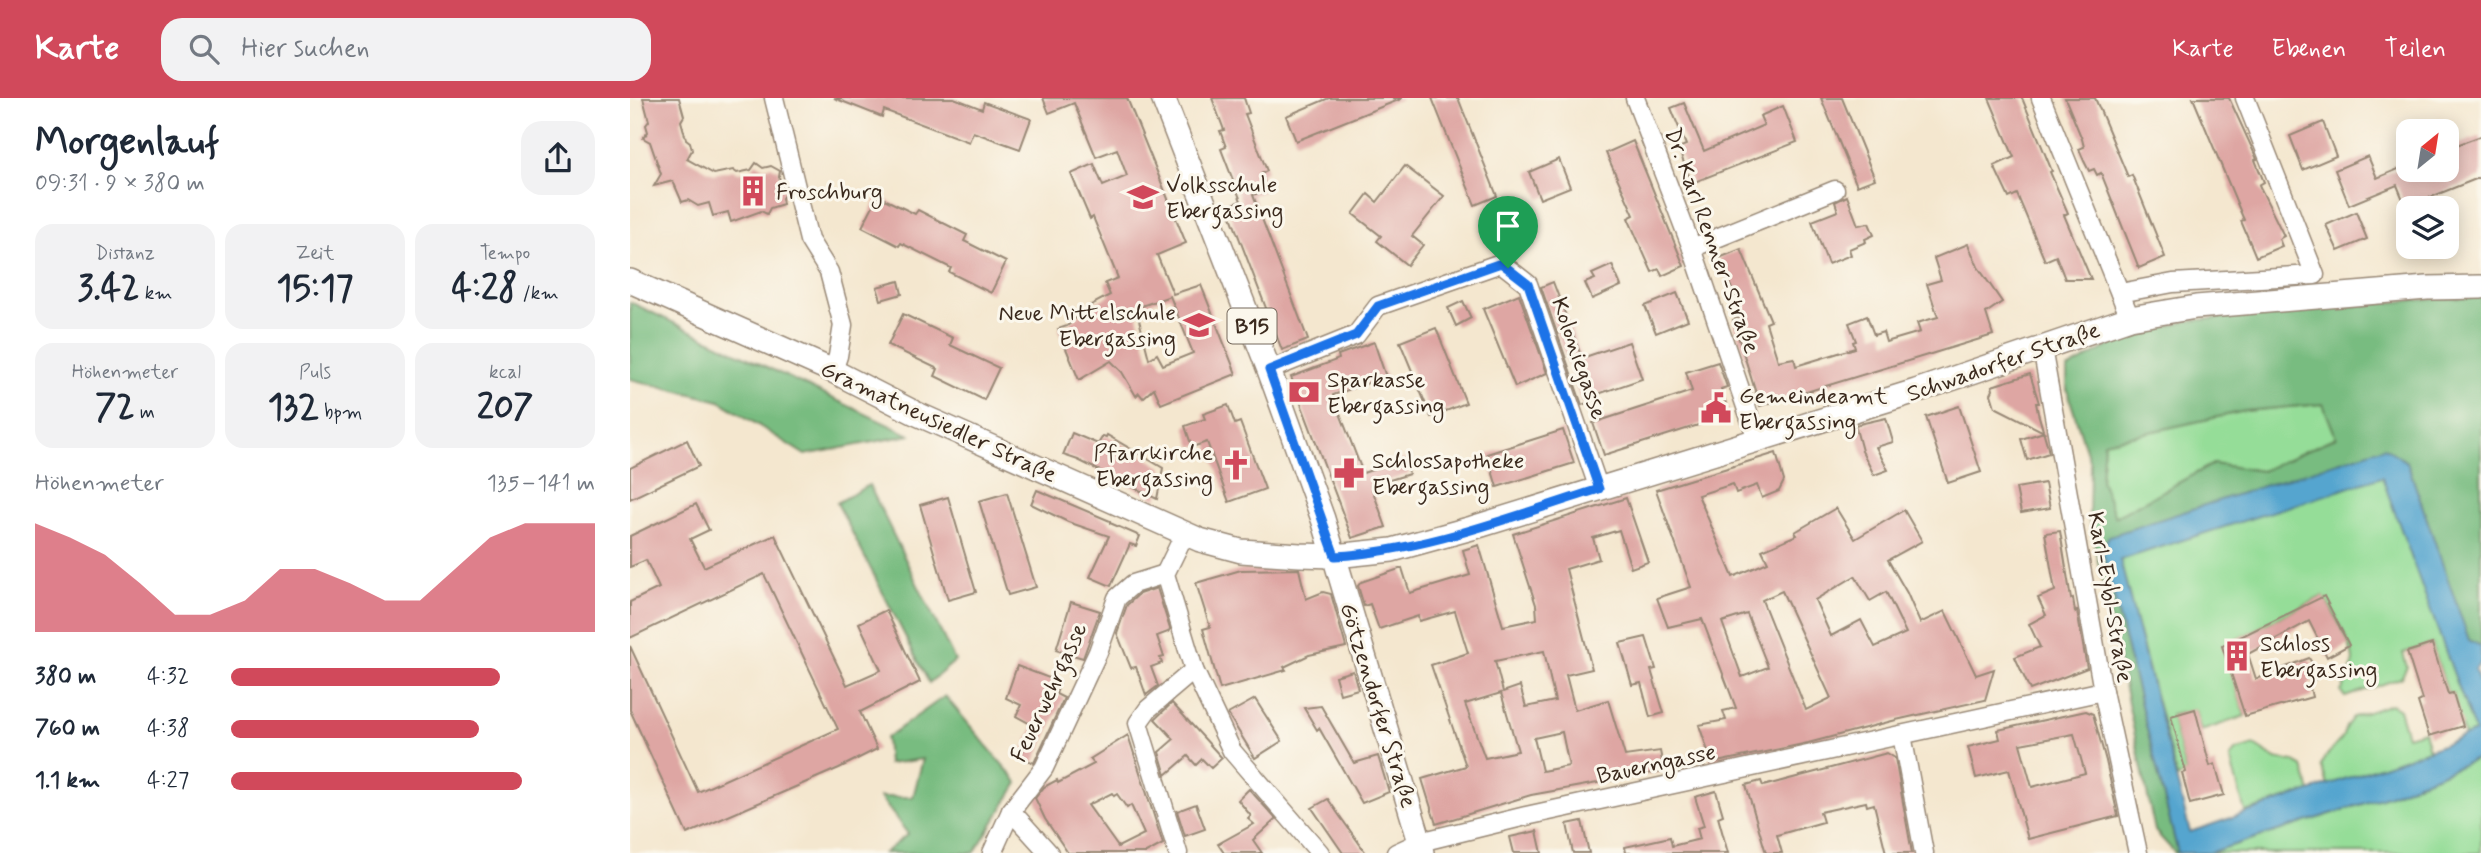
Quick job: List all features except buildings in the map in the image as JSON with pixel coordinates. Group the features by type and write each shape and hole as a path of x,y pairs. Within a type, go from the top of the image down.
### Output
{"main road":[{"name":"B15","path":"1163,98 1269,370 1335,556"},
{"name":"Gramatneusiedler Straße","path":"630,281 833,371 915,413 1211,544 1241,551 1335,556"},
{"name":"Schwadorfer Straße","path":"1335,556 1361,555 1410,546 1916,391 2130,318 2196,307 2427,288 2481,287"},
{"name":"Götzendorfer Straße","path":"1335,556 1421,847"}],"street":[{"path":"774,98 809,240 829,272 842,325 833,371"},
{"name":"Dr. Karl Renner-Straße","path":"1635,98 1692,248 1757,439"},
{"path":"2041,98 2130,318"},
{"path":"2120,293 2173,283 2315,275 2245,98"},
{"path":"1692,248 1835,190"},
{"name":"Koloniegasse","path":"1269,370 1356,335 1378,306 1501,263 1528,284 1599,489"},
{"name":"Karl-Eybl-Straße","path":"2042,348 2103,691 2138,853"},
{"path":"1185,533 1165,574 1194,670 1232,751 1320,853"},
{"name":"Feuerwehrgasse","path":"992,853 1011,811 1044,768 1098,652 1119,595 1133,584 1165,574"},
{"path":"1178,853 1138,723 1148,709 1194,670"},
{"name":"Bauerngasse","path":"1396,853 1526,816 2103,691"},
{"path":"1902,735 1924,853"},
{"path":"1011,811 1049,853"}],"green space":[{"path":"2481,297 2481,646 2469,641 2407,462 2102,550 2178,853 2175,853 2155,831 2089,518 2090,463 2067,390 2067,369 2118,341 2187,321 2415,300","holes":["2323,404 2336,437 2262,471 2213,464 2115,517 2101,480 2104,442 2245,411"]},
{"path":"630,302 910,435 805,455 720,401 630,379"},
{"path":"2323,404 2336,437 2262,471 2213,464 2115,518 2101,480 2104,442 2245,411"},
{"path":"2382,476 2475,732 2464,737 2453,693 2448,694 2432,644 2403,653 2407,667 2401,678 2345,697 2341,692 2351,669 2352,654 2323,596 2223,646 2245,716 2201,731 2195,710 2171,715 2186,772 2177,778 2120,560"},
{"path":"869,485 955,661 929,683 837,503"},
{"path":"945,696 1018,783 974,853 884,853 908,834 880,797 913,797 923,759 888,764 886,738"},
{"path":"2391,704 2399,709 2407,736 2424,731 2429,750 2328,785 2321,766 2342,738 2353,717"},
{"path":"2254,745 2276,759 2294,762 2303,767 2310,791 2245,812 2230,758 2235,751"},
{"path":"2481,757 2481,853 2209,853 2390,795"}],"water":[{"path":"2384,447 2407,462 2469,640 2481,646 2481,662 2475,670 2481,688 2481,757 2390,795 2209,853 2178,853 2102,549 2109,536","holes":["2382,477 2475,732 2190,832 2120,560"]}],"place":[{"name":"Froschburg","path":"753,191"},
{"name":"Volksschule Ebergassing","path":"1143,197"},
{"name":"Neue Mittelschule Ebergassing","path":"1199,325"},
{"name":"Sparkasse Ebergassing","path":"1304,392"},
{"name":"Gemeindeamt Ebergassing","path":"1716,408"},
{"name":"Pfarrkirche Ebergassing","path":"1236,465"},
{"name":"Schlossapotheke Ebergassing","path":"1349,473"},
{"name":"Schloss Ebergassing","path":"2237,656"}],"route":[{"path":"1501,263 1508,268 1528,284 1599,489 1410,546 1361,555 1335,556 1269,370 1356,335 1378,306 1501,263"}]}
